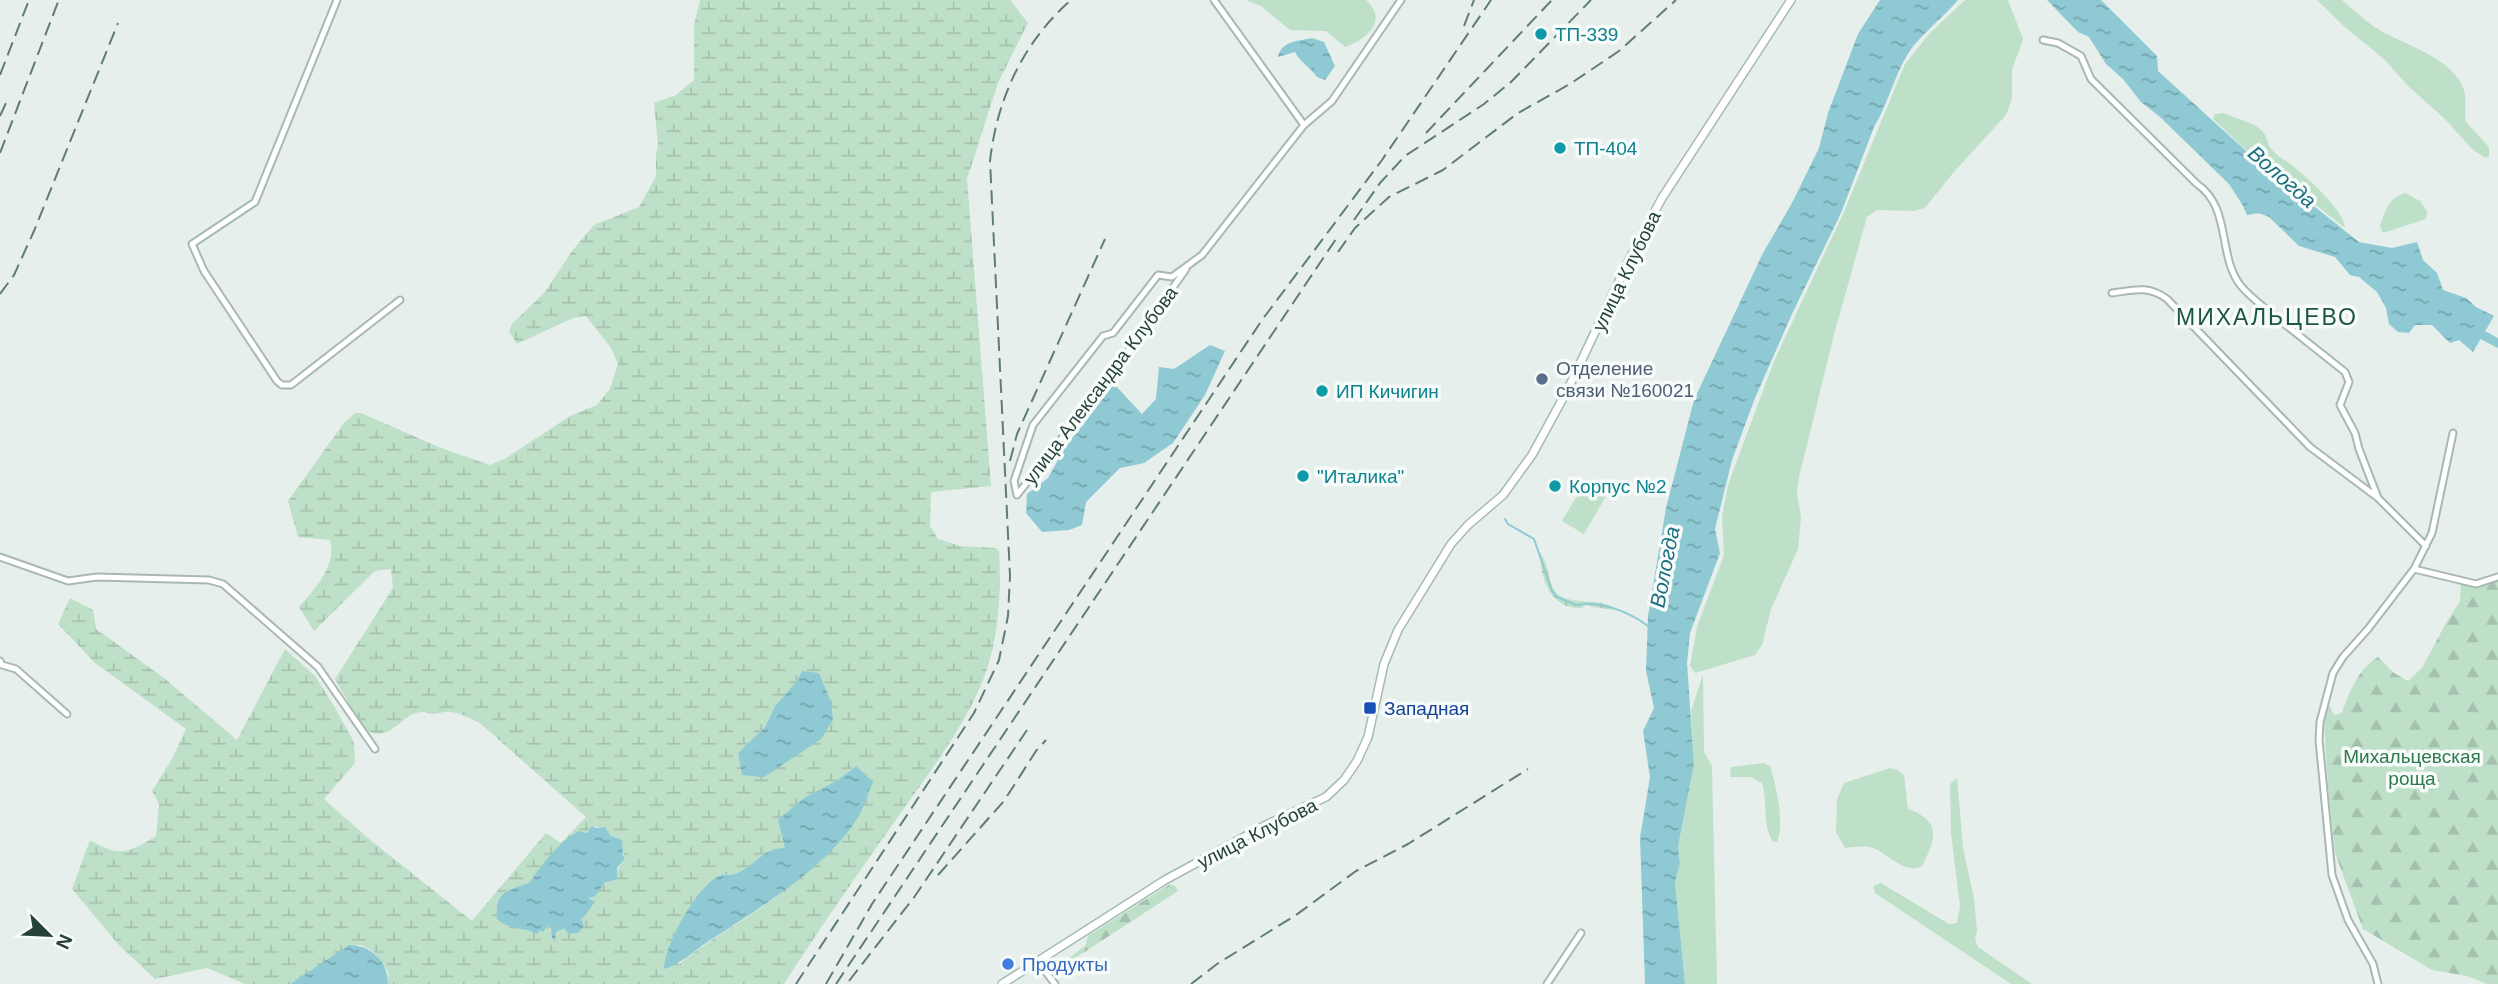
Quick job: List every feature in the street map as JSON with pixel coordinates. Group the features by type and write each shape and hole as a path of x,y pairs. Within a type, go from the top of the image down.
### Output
{"main road":[{"name":"улица Клубова","path":"1002,984 1173,875 1270,823 1326,797 1344,780 1368,737 1385,658 1398,630 1457,536 1503,495 1532,455 1657,207 1791,0"}],"street":[{"path":"337,0 255,202 192,244 204,271 282,385 291,385 400,300"},
{"path":"1214,0 1304,125"},
{"name":"улица Александра Клубова","path":"1186,269 1108,380 1017,495 1014,481 1033,425 1103,337 1113,333 1158,275 1172,277 1202,256 1304,125 1332,101 1401,0"},
{"path":"2043,40 2058,43 2081,55 2091,79 2208,192 2224,229 2230,261 2241,285 2345,372 2348,382 2340,401 2341,410 2355,433 2378,498"},
{"path":"2112,293 2145,289 2156,291 2167,299 2309,447 2378,498 2426,546"},
{"path":"2378,984 2367,950 2348,919 2332,875 2319,740 2320,722 2333,673 2414,569 2432,533 2453,433"},
{"path":"0,557 68,581 97,576 209,579 223,584 318,667 375,749"},
{"path":"2414,569 2476,584 2498,577"},
{"path":"0,661 2,665 16,669 67,714"},
{"path":"1547,984 1581,933"},
{"path":"1038,962 1055,984"}],"green space":[{"path":"700,0 1010,0 1028,23 998,83 967,179 991,486 931,492 930,526 938,539 960,546 995,548 999,551 1000,588 994,643 983,679 968,712 784,984 388,984 388,972 374,952 361,945 349,946 290,984 245,984 207,968 155,979 118,944 72,889 90,840 109,849 124,851 156,836 159,804 152,791 186,729 95,663 58,624 70,598 93,610 96,629 164,678 237,740 285,649 315,676 354,742 355,763 324,799 369,839 472,921 546,833 561,843 586,817 481,724 462,715 422,712 381,734 363,728 335,679 393,588 391,569 375,571 314,631 299,607 323,576 330,558 330,540 298,537 288,501 343,424 355,413 361,413 441,448 490,465 506,458 570,416 597,405 610,389 618,364 611,348 586,316 573,318 517,344 509,331 512,324 545,292 572,251 594,225 639,207 656,176 658,145 654,103 676,95 694,80 694,25","holes":["802,671 764,777 738,753 765,727 775,706","855,766 856,821 818,860 777,896 678,965 688,910 706,885 720,875 737,874 785,848 836,781","594,826 607,830 619,840 625,858 613,878 587,899 593,906 580,918 584,926 578,932 572,934 559,928 553,933 547,925 542,931 533,931 496,910 505,894 531,881 556,850 575,833 586,833"]},
{"path":"1246,0 1366,0 1373,8 1375,22 1367,35 1345,47 1326,31 1290,30 1261,6"},
{"path":"1965,0 2008,0 2023,39 2012,70 2012,99 2006,115 1925,208 1914,211 1877,210 1867,217 1835,331 1799,477 1797,493 1801,517 1798,549 1771,609 1762,645 1755,655 1695,673 1690,666 1697,627 1724,555 1722,517 1728,485 1774,361 1843,214 1905,64 1929,34"},
{"path":"2317,0 2342,0 2376,28 2428,54 2450,70 2459,79 2464,90 2466,122 2489,147 2489,156 2485,158 2471,148 2384,59"},
{"path":"2223,113 2259,128 2274,152 2304,175 2331,202 2345,228 2247,151 2213,119 2215,114"},
{"path":"2406,193 2420,201 2427,211 2426,219 2383,233 2380,226 2388,205"},
{"path":"1586,480 1608,493 1584,534 1562,521"},
{"path":"1540,552 1552,586 1559,595 1566,599 1601,603 1618,610 1586,604 1582,608 1562,604 1549,591 1545,582"},
{"name":"Михальцевская роща","path":"2498,573 2498,984 2487,984 2467,976 2432,970 2363,929 2335,853 2324,720 2328,703 2334,715 2342,713 2360,674 2378,657 2394,673 2408,681 2422,668 2460,601 2461,582 2480,580"},
{"path":"1703,674 1704,752 1712,766 1717,984 1685,984 1675,882 1680,863 1678,847 1694,764 1691,711"},
{"path":"1763,763 1770,766 1777,794 1780,825 1777,842 1773,842 1767,828 1762,783 1751,777 1730,777 1731,767"},
{"path":"1890,768 1904,775 1908,809 1919,814 1931,825 1933,839 1922,866 1903,866 1873,848 1845,848 1836,832 1837,799 1844,783"},
{"path":"1957,778 1963,848 1974,898 1977,931 1975,939 1978,947 2032,984 2011,984 1875,893 1873,886 1881,883 1949,924 1957,923 1960,907 1951,833 1950,784"},
{"path":"1170,884 1178,891 1060,968 1058,966 1085,946 1088,936"}],"water":[{"path":"1880,0 1958,0 1920,38 1904,61 1874,127 1841,213 1755,398 1732,460 1715,529 1720,553 1690,633 1687,663 1694,764 1678,847 1680,863 1675,882 1685,984 1645,984 1640,838 1650,777 1643,731 1654,708 1646,671 1648,616 1666,508 1694,400 1763,253 1819,148 1828,113 1858,34"},
{"path":"2047,0 2101,0 2157,56 2158,71 2256,160 2359,242 2392,248 2417,242 2423,260 2437,273 2443,290 2466,298 2476,307 2494,316 2473,352 2459,340 2450,343 2432,325 2415,325 2409,333 2398,332 2389,324 2386,308 2377,292 2359,277 2350,275 2335,257 2299,246 2269,217 2259,213 2247,215 2229,184 2141,102 2123,79 2106,64 2089,37 2078,32"},
{"path":"1312,38 1324,42 1335,66 1325,80 1317,77 1295,52 1278,57 1287,45"},
{"path":"1210,345 1225,351 1205,395 1173,443 1144,463 1120,468 1086,502 1082,525 1069,530 1042,532 1026,513 1027,494 1048,478 1064,449 1114,384 1142,414 1156,399 1159,367 1174,369"},
{"path":"802,671 819,673 831,702 833,720 821,739 764,777 742,775 738,753 765,727 775,706"},
{"path":"856,766 873,782 858,818 825,857 768,902 682,961 664,969 675,933 708,883 719,876 738,873 765,854 785,848 778,820 804,798 836,781"},
{"path":"592,826 605,827 611,836 622,840 625,858 617,868 617,879 605,883 595,896 588,898 595,902 581,918 584,926 578,933 569,934 564,928 556,932 555,941 547,925 543,932 540,930 537,934 507,925 497,919 498,903 504,894 529,883 564,841 579,831 587,833"},
{"path":"349,945 364,948 377,956 385,968 388,984 290,984"}],"waterway":[{"name":"Вологда","path":"2475,331 2498,343"},
{"path":"1505,519 1508,524 1534,539 1552,591 1557,597 1576,605 1595,604 1614,608 1648,626"}],"railway":[{"path":"0,75 29,0"},
{"path":"796,984 974,713 999,660 1008,616 1010,576 990,161 999,115 1015,72 1040,34 1071,0"},
{"path":"1464,26 1474,0"},
{"path":"826,984 872,904 1262,320 1382,160 1491,0"},
{"path":"1426,133 1552,0"},
{"path":"1354,220 1380,183 1405,156 1484,104 1511,82 1591,0"},
{"path":"1338,252 1355,228 1389,197 1443,170 1518,113 1570,84 1619,51 1676,0"},
{"path":"0,153 58,2"},
{"path":"0,294 14,275 34,231 118,23"},
{"path":"0,116 6,103"},
{"path":"836,984 1338,236"},
{"path":"1010,461 1017,434 1105,239"},
{"path":"849,981 915,896 1027,730"},
{"path":"938,875 1004,801 1046,740"},
{"path":"1191,984 1217,964 1296,915 1356,871 1408,844 1528,769"}],"place":[{"name":"ТП-339","path":"1541,34"},
{"name":"ТП-404","path":"1560,148"},
{"name":"Отделение связи №160021","path":"1542,379"},
{"name":"ИП Кичигин","path":"1322,391"},
{"name":"\"Италика\"","path":"1303,476"},
{"name":"Корпус №2","path":"1555,486"},
{"name":"Западная","path":"1370,708"},
{"name":"Продукты","path":"1008,964"}],"district":[{"name":"МИХАЛЬЦЕВО","path":"2267,317"}]}
